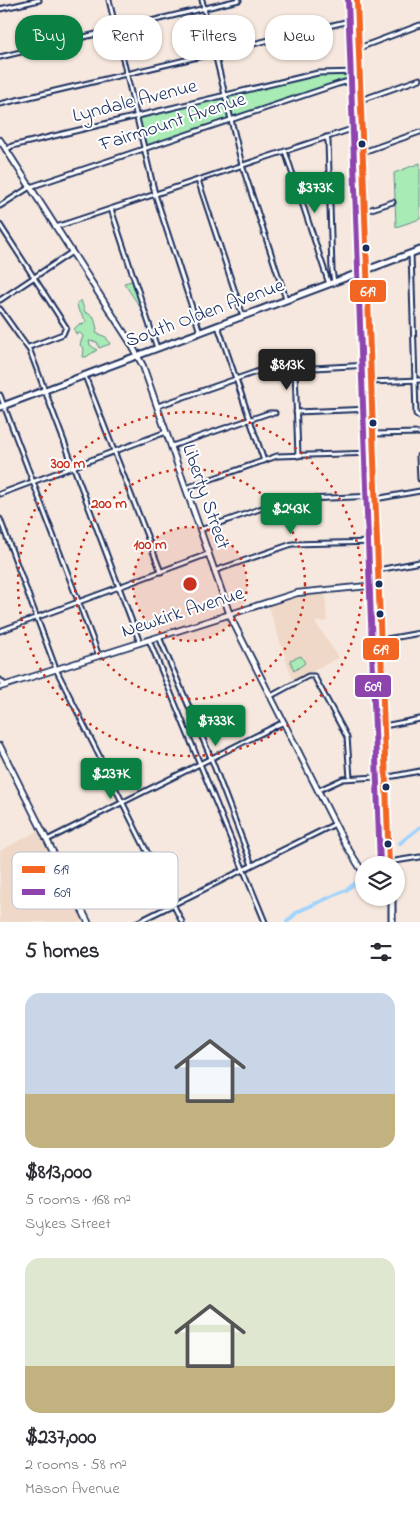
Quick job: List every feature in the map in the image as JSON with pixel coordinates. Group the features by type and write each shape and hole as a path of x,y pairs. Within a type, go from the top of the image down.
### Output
{"main road":[{"path":"357,0 389,856"},
{"name":"South Olden Avenue","path":"2,407 420,250"},
{"path":"391,906 392,922"}],"street":[{"path":"0,9 39,0"},
{"path":"108,0 112,15"},
{"path":"202,0 206,15"},
{"path":"162,18 239,0"},
{"path":"255,43 358,19"},
{"path":"359,48 420,25"},
{"path":"0,57 93,35"},
{"path":"124,60 155,194 200,332"},
{"path":"0,104 183,60"},
{"path":"217,60 242,165 286,299"},
{"name":"Lyndale Avenue","path":"6,150 12,146 318,74 360,72"},
{"name":"Fairmount Avenue","path":"0,206 30,187 360,78"},
{"path":"361,100 420,78"},
{"path":"56,227 362,126"},
{"path":"363,152 420,132"},
{"path":"326,137 328,141 331,283"},
{"name":"Liberty Street","path":"0,140 144,366 230,614 355,862"},
{"path":"285,151 323,266 331,283"},
{"path":"198,180 243,316"},
{"path":"365,211 393,202"},
{"path":"111,209 157,348"},
{"path":"0,225 66,330 63,334 28,347"},
{"path":"0,300 72,252"},
{"path":"411,253 418,380 416,414 420,417"},
{"path":"323,266 328,268 332,266"},
{"path":"0,309 28,347 140,643"},
{"path":"413,315 420,315"},
{"path":"218,326 264,461"},
{"path":"298,456 295,369 370,365"},
{"path":"158,406 260,371 270,370"},
{"path":"84,375 161,572"},
{"path":"371,382 418,380"},
{"path":"0,395 2,407 99,656"},
{"path":"296,412 372,409"},
{"path":"172,446 270,412 275,413"},
{"path":"0,494 167,432"},
{"path":"373,434 420,433"},
{"path":"186,488 277,456 374,453"},
{"path":"419,456 420,479"},
{"path":"200,530 286,500 375,497 420,491"},
{"path":"0,519 56,669 147,852"},
{"path":"214,571 292,544 377,542"},
{"path":"0,632 208,554"},
{"path":"378,570 420,562"},
{"name":"Newkirk Avenue","path":"2,686 297,593 378,585"},
{"path":"380,640 420,633"},
{"path":"159,637 211,758 252,865"},
{"path":"149,640 265,922"},
{"path":"271,696 311,676 315,678 347,737 350,778"},
{"path":"0,680 2,686"},
{"path":"383,726 420,719"},
{"path":"47,840 284,722"},
{"path":"0,746 53,852"},
{"path":"319,790 337,780 420,771"},
{"path":"178,902 335,824"},
{"path":"405,860 420,857"},
{"path":"82,909 88,922"},
{"path":"138,922 163,909"},
{"path":"176,909 182,922"}],"shaded area":[{"path":"325,592 327,621 315,622 339,658 293,681 268,605 292,597"},
{"path":"38,831 49,852 12,852 12,909 77,909 84,922 0,922 0,851"}],"green space":[{"path":"321,74 347,74 348,79 146,146 138,119"},
{"path":"420,163 420,219 396,227 394,173"},
{"path":"132,281 142,310 124,283"},
{"path":"81,300 85,312 94,317 96,333 106,337 110,344 99,348 97,342 89,341 90,345 97,350 86,357 83,357 84,349 80,345 83,336 80,333 76,334 74,329 86,321 78,309 77,303"},
{"path":"301,656 305,663 294,671 290,660"}],"waterway":[{"path":"400,843 420,827"},
{"path":"287,922 297,912 346,890 355,883"}],"transit line":[{"name":"609","path":"348,0 380,856"},
{"name":"619","path":"357,0 389,856"}]}
